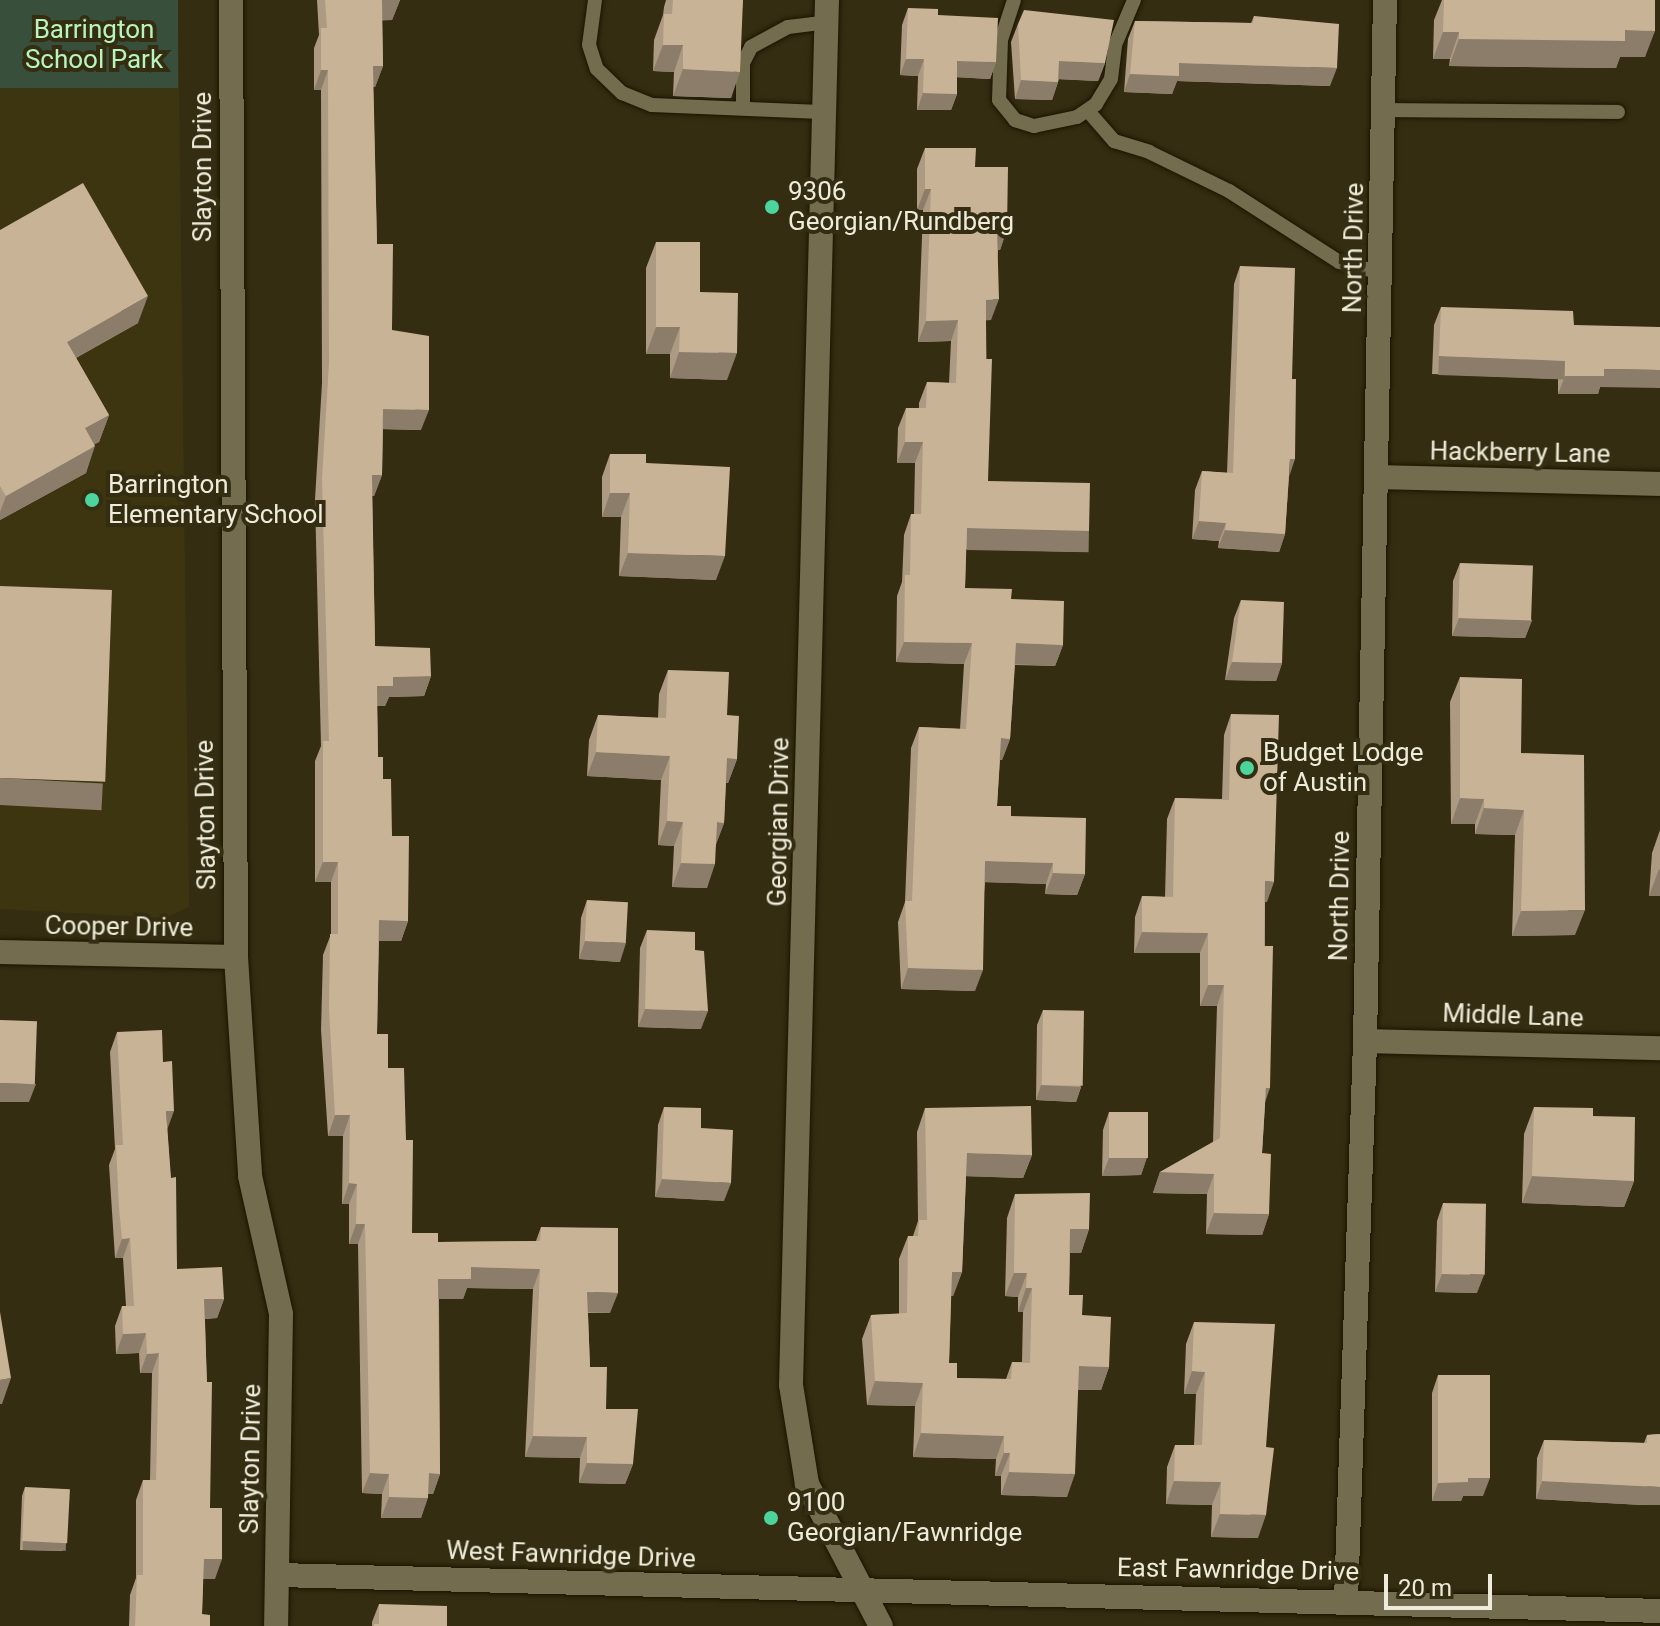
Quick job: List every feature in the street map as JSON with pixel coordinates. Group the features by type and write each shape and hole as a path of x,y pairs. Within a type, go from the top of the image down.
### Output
{"street":[{"name":"Slayton Drive","path":"231,0 236,957 250,1176 281,1314 276,1626"},
{"name":"North Drive","path":"1346,1600 1365,1041 1385,0"},
{"name":"Georgian Drive","path":"827,11 821,112 791,1385 807,1484 881,1626"},
{"name":"Hackberry Lane","path":"1378,477 1660,484"},
{"name":"Cooper Drive","path":"0,952 236,957"},
{"name":"Middle Lane","path":"1365,1041 1660,1048"},
{"name":"West Fawnridge Drive","path":"278,1575 863,1591"},
{"name":"East Fawnridge Drive","path":"863,1591 1346,1600 1660,1611"}],"lane":[{"path":"595,0 589,45 597,69 622,93 652,105 821,112"},
{"path":"1014,0 1000,49 999,100 1004,110 1034,126 1088,111 1111,79 1115,45 1134,0"},
{"path":"743,107 743,63 751,47 827,11"},
{"path":"1385,110 1618,112"},
{"path":"1088,111 1114,141 1149,152 1229,191 1339,262 1382,273"}],"shaded area":[{"name":"Barrington Elementary School","path":"0,0 178,0 189,907 165,918 0,909"}],"green space":[{"name":"Barrington School Park","path":"0,0 178,0 178,88 0,88"}],"building":[{"path":"325,0 382,0 383,66 373,66 377,244 393,244 392,330 429,336 429,410 383,409 382,475 372,475 375,646 430,648 431,676 393,677 393,686 377,686 378,757 383,757 383,779 391,779 392,836 409,836 408,921 379,920 377,1034 388,1034 388,1068 404,1068 406,1140 413,1140 412,1233 438,1233 438,1242 540,1241 541,1227 618,1228 618,1293 587,1292 590,1367 607,1367 606,1409 638,1409 633,1464 587,1463 587,1437 533,1436 540,1269 471,1267 471,1279 438,1279 440,1474 429,1473 428,1498 389,1497 389,1474 370,1473 365,1224 356,1224 357,1184 349,1183 350,1115 335,1115 329,1009 330,934 338,934 338,862 323,862 323,741 329,741 322,479 329,363 328,70 321,70 321,28 327,28"},
{"path":"673,0 743,0 740,72 683,69 683,45 663,45 664,14 672,14"},
{"path":"1444,0 1655,0 1655,31 1625,30 1625,41 1459,39 1459,32 1443,32"},
{"path":"908,8 938,9 938,15 998,18 996,62 957,61 957,94 923,93 924,59 906,59"},
{"path":"1024,10 1114,20 1105,63 1059,61 1058,82 1021,80 1018,24"},
{"path":"1254,16 1339,24 1337,68 1179,63 1179,76 1130,74 1135,21 1253,23"},
{"path":"925,148 976,148 975,167 1008,167 1007,229 997,229 999,299 986,300 986,359 992,359 988,481 1090,483 1089,531 967,528 965,588 1012,589 1011,599 1064,601 1063,645 1016,643 1010,739 1001,738 997,806 1011,806 1011,816 1086,818 1085,874 1053,873 1053,863 985,861 983,970 908,968 905,901 912,901 919,727 966,729 972,643 904,642 905,575 910,575 911,514 921,514 923,442 905,442 906,408 926,408 927,382 956,383 958,320 926,321 931,189 925,189"},
{"path":"83,183 148,296 67,342 109,415 85,428 95,446 6,496 0,486 0,230"},
{"path":"656,242 700,242 700,292 738,293 737,353 679,352 680,327 656,327"},
{"path":"1240,266 1295,268 1292,379 1296,379 1295,459 1290,459 1285,534 1225,530 1226,523 1199,521 1202,471 1233,473"},
{"path":"1441,307 1573,311 1574,325 1660,327 1660,370 1604,369 1604,376 1565,376 1565,361 1439,356"},
{"path":"610,454 646,454 646,463 730,467 725,556 628,553 630,493 610,493"},
{"path":"1460,563 1533,566 1531,621 1458,618"},
{"path":"0,586 112,590 105,782 0,778"},
{"path":"1241,600 1284,602 1282,663 1232,662"},
{"path":"668,670 729,672 727,715 739,716 737,759 727,758 724,823 717,822 715,864 681,863 683,822 667,821 670,756 596,752 598,715 666,718"},
{"path":"1460,677 1522,679 1521,753 1584,755 1585,910 1521,911 1524,810 1484,808 1484,799 1460,798"},
{"path":"1231,714 1279,715 1274,882 1265,881 1264,946 1273,946 1270,1088 1266,1088 1262,1153 1271,1154 1269,1214 1214,1213 1214,1174 1160,1172 1220,1138 1224,985 1208,985 1208,933 1142,932 1142,896 1173,897 1175,798 1229,800"},
{"path":"587,900 628,902 626,943 585,941"},
{"path":"647,930 695,932 695,950 704,951 708,1011 645,1009"},
{"path":"1043,1010 1084,1011 1083,1086 1042,1085"},
{"path":"0,1020 37,1021 35,1084 0,1083"},
{"path":"162,1030 163,1062 172,1061 174,1111 166,1111 171,1178 176,1177 177,1269 222,1267 224,1299 204,1299 207,1382 212,1382 210,1508 222,1508 222,1559 204,1559 202,1614 210,1615 210,1626 135,1626 137,1575 143,1575 143,1480 156,1480 159,1353 147,1354 146,1333 123,1334 122,1306 134,1306 130,1238 122,1239 119,1208 116,1145 123,1145 117,1032"},
{"path":"1031,1106 1032,1155 967,1153 962,1272 952,1272 949,1363 957,1363 957,1378 1011,1379 1012,1362 1030,1363 1032,1288 1026,1288 1027,1273 1014,1273 1015,1194 1090,1193 1089,1229 1070,1229 1069,1295 1083,1295 1082,1315 1111,1317 1109,1367 1079,1366 1075,1474 1009,1472 1010,1453 1004,1453 1004,1436 921,1433 923,1383 875,1381 871,1315 907,1313 908,1236 918,1236 919,1220 927,1220 925,1108"},
{"path":"664,1107 701,1108 701,1128 733,1130 731,1183 662,1179"},
{"path":"1534,1107 1593,1108 1593,1116 1635,1117 1634,1181 1532,1176"},
{"path":"1109,1112 1148,1112 1148,1158 1109,1158"},
{"path":"1443,1203 1486,1204 1485,1275 1442,1274"},
{"path":"0,1312 11,1378 0,1380"},
{"path":"1194,1322 1275,1324 1266,1447 1274,1448 1266,1515 1220,1514 1221,1482 1174,1481 1175,1445 1202,1445 1205,1372 1192,1371"},
{"path":"1438,1375 1490,1375 1490,1478 1438,1483"},
{"path":"1660,1434 1660,1487 1542,1481 1544,1440 1647,1443 1647,1435"},
{"path":"25,1487 70,1489 67,1543 22,1541"},
{"path":"379,1604 447,1606 447,1626 374,1626 379,1624"}],"place":[{"name":"9306 Georgian/Rundberg","path":"772,207"},
{"name":"Barrington Elementary School","path":"92,500"},
{"name":"Budget Lodge of Austin","path":"1247,768"},
{"name":"9100 Georgian/Fawnridge","path":"771,1518"}]}
